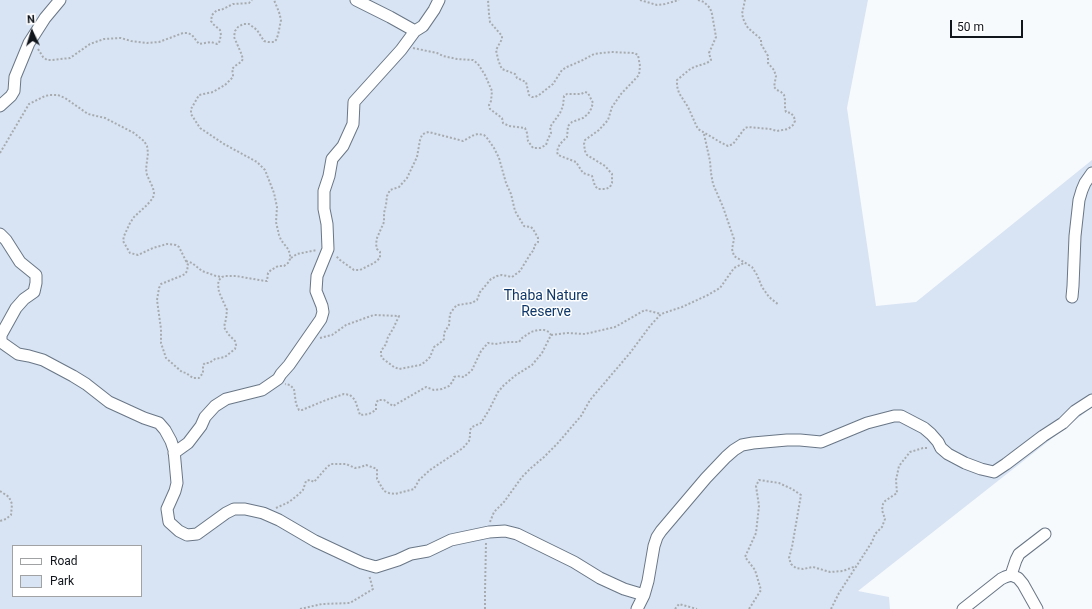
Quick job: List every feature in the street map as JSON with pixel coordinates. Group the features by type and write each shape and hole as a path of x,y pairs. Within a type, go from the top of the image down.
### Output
{"street":[{"path":"0,106 11,96 14,91 15,77 23,55 33,36 45,18 60,0"},
{"path":"356,0 415,31"},
{"path":"174,453 188,443 201,426 205,416 215,406 226,400 262,390 278,379 306,342 321,319 323,312 316,291 317,276 328,249 327,224 324,209 324,190 329,176 332,159 343,146 353,124 354,102 401,50 415,31 423,26 440,0"},
{"path":"1072,297 1075,236 1079,200 1085,183 1092,173"},
{"path":"0,234 6,240 20,262 36,275 34,292 24,299 16,308 1,335 1,342 18,354 43,360 73,376 109,402 159,423 171,441 174,453 177,483 167,509 169,522 179,531 187,535 197,534 217,519 234,509 245,509 263,513 279,520 315,541 362,563 376,567 411,554 428,551 451,540 489,532 505,531 517,534 574,562 600,578 624,589 644,595"},
{"path":"637,609 644,595 654,546 661,531 706,478 734,450 742,446 753,443 786,440 821,442 866,423 894,416 900,416 924,428 948,454 965,463 994,472 1063,423 1075,411 1092,400"},
{"path":"1011,575 1019,554 1045,534"},
{"path":"963,609 1001,579 1011,575 1018,578 1023,584 1037,609"}],"path":[{"path":"33,36 36,45 47,60 70,58 90,44 104,39 120,38 147,43 159,42 183,33 188,33 192,35 199,44 211,42 217,44 219,43 221,35 220,30 211,20 212,15 217,10 221,10 233,4 249,3 252,0"},
{"path":"274,0 279,12 280,20 276,40 274,42 264,41 258,30 249,24 243,24 238,27 235,31 234,37 243,59 242,62 234,66 232,69 234,74 225,85 213,92 199,95 191,109 191,114 200,128 224,144 257,162 265,170 274,193 277,208 276,222 279,235 288,249 290,259"},
{"path":"401,50 411,48 457,59 473,60 478,64 485,75 492,91 489,105 490,109 502,118 503,123 509,126 525,128 528,141 533,148 540,148 546,145 551,133 550,127 563,106 564,96 566,94 588,93 592,103 591,109 583,118 572,122 568,126 567,137 560,144 557,152 558,155 576,162 584,173 592,176 595,186 598,189 606,189 610,187 612,183 612,174 605,166 587,154 584,144 585,140 599,130 608,120 612,107 621,94 639,75 640,66 638,56 618,52 594,54 562,70 553,84 539,95 535,97 529,96 526,82 517,78 515,74 502,68 500,65 496,50 502,36 490,22 488,14 488,0"},
{"path":"640,0 657,5 679,0"},
{"path":"698,0 704,2 710,8 712,14 716,37 709,53 711,60 689,70 677,80 677,86 679,93 688,107 698,130 728,146 733,144 745,128 770,129 776,132 788,129 793,126 795,121 791,113 786,112 784,95 774,87 776,76 774,70 768,63 768,56 761,44 760,39 744,22 742,14 746,0"},
{"path":"0,153 29,104 50,95 58,95 65,98 88,114 105,118 134,133 144,141 147,146 148,153 146,169 153,188 153,198 134,217 126,230 123,241 130,253 138,255 161,245 171,244 179,247 188,265 187,271 185,274 161,284 157,304 161,329 161,343 166,358 182,372 193,378 199,378 202,376 204,370 203,365 205,363 209,364 215,360 225,357 235,349 235,341 224,327 227,310 218,288 219,280 222,277"},
{"path":"186,261 192,263 202,271 216,276 236,276 267,281 270,270 278,266 284,266 297,254 328,249 354,270 360,270 374,264 380,258 380,252 377,249 376,244 384,222 387,196 390,190 398,187 407,178 418,157 422,135 429,132 463,141 474,135 484,135 494,148 499,158 515,211 524,226 531,227 538,238 538,242 534,246 534,250 520,271 512,277 497,276 491,279 480,292 477,300 472,303 457,305 450,314 449,325 444,333 444,339 434,347 430,358 420,365 399,369 382,358 381,351 386,344 399,316 368,316 346,325 332,335 306,342"},
{"path":"704,133 713,184 734,239 732,250 734,256 752,268 769,297 779,304"},
{"path":"485,609 486,543 490,521 494,512 504,502 530,468 557,444 581,416 590,400 661,314 682,307 720,288 734,268 744,263"},
{"path":"278,379 283,384 290,385 294,389 296,404 299,410 344,394 350,395 355,400 360,415 369,414 376,410 378,400 384,400 393,406 426,387 434,390 449,386 454,377 464,377 472,370 481,351 488,343 495,344 519,342 531,332 538,330 544,330 552,335 568,333 585,334 615,327 645,310 661,314"},
{"path":"263,513 289,502 303,490 306,481 310,480 314,482 327,466 331,464 346,464 355,468 366,465 377,469 376,479 384,491 388,493 395,494 414,489 419,480 430,470 463,448 469,441 470,430 472,427 481,424 498,392 516,375 532,365 552,335"},
{"path":"830,609 839,592 872,542 875,534 884,523 885,519 882,510 883,504 885,501 897,494 896,480 899,466 910,452 923,448 941,448"},
{"path":"749,609 761,590 755,570 746,557 756,533 759,506 756,486 760,480 779,483 801,495 792,547 788,558 791,564 796,568 803,569 813,567 830,572 856,566"},
{"path":"0,491 9,497 12,504 11,515 0,521"},
{"path":"300,609 322,604 350,603 373,589 370,577 362,563"},
{"path":"675,609 679,604 698,609"}],"green space":[{"name":"Thaba Nature Reserve","path":"0,0 868,0 847,108 876,306 916,302 1092,160 1092,407 858,591 889,597 890,609 0,609"}]}
